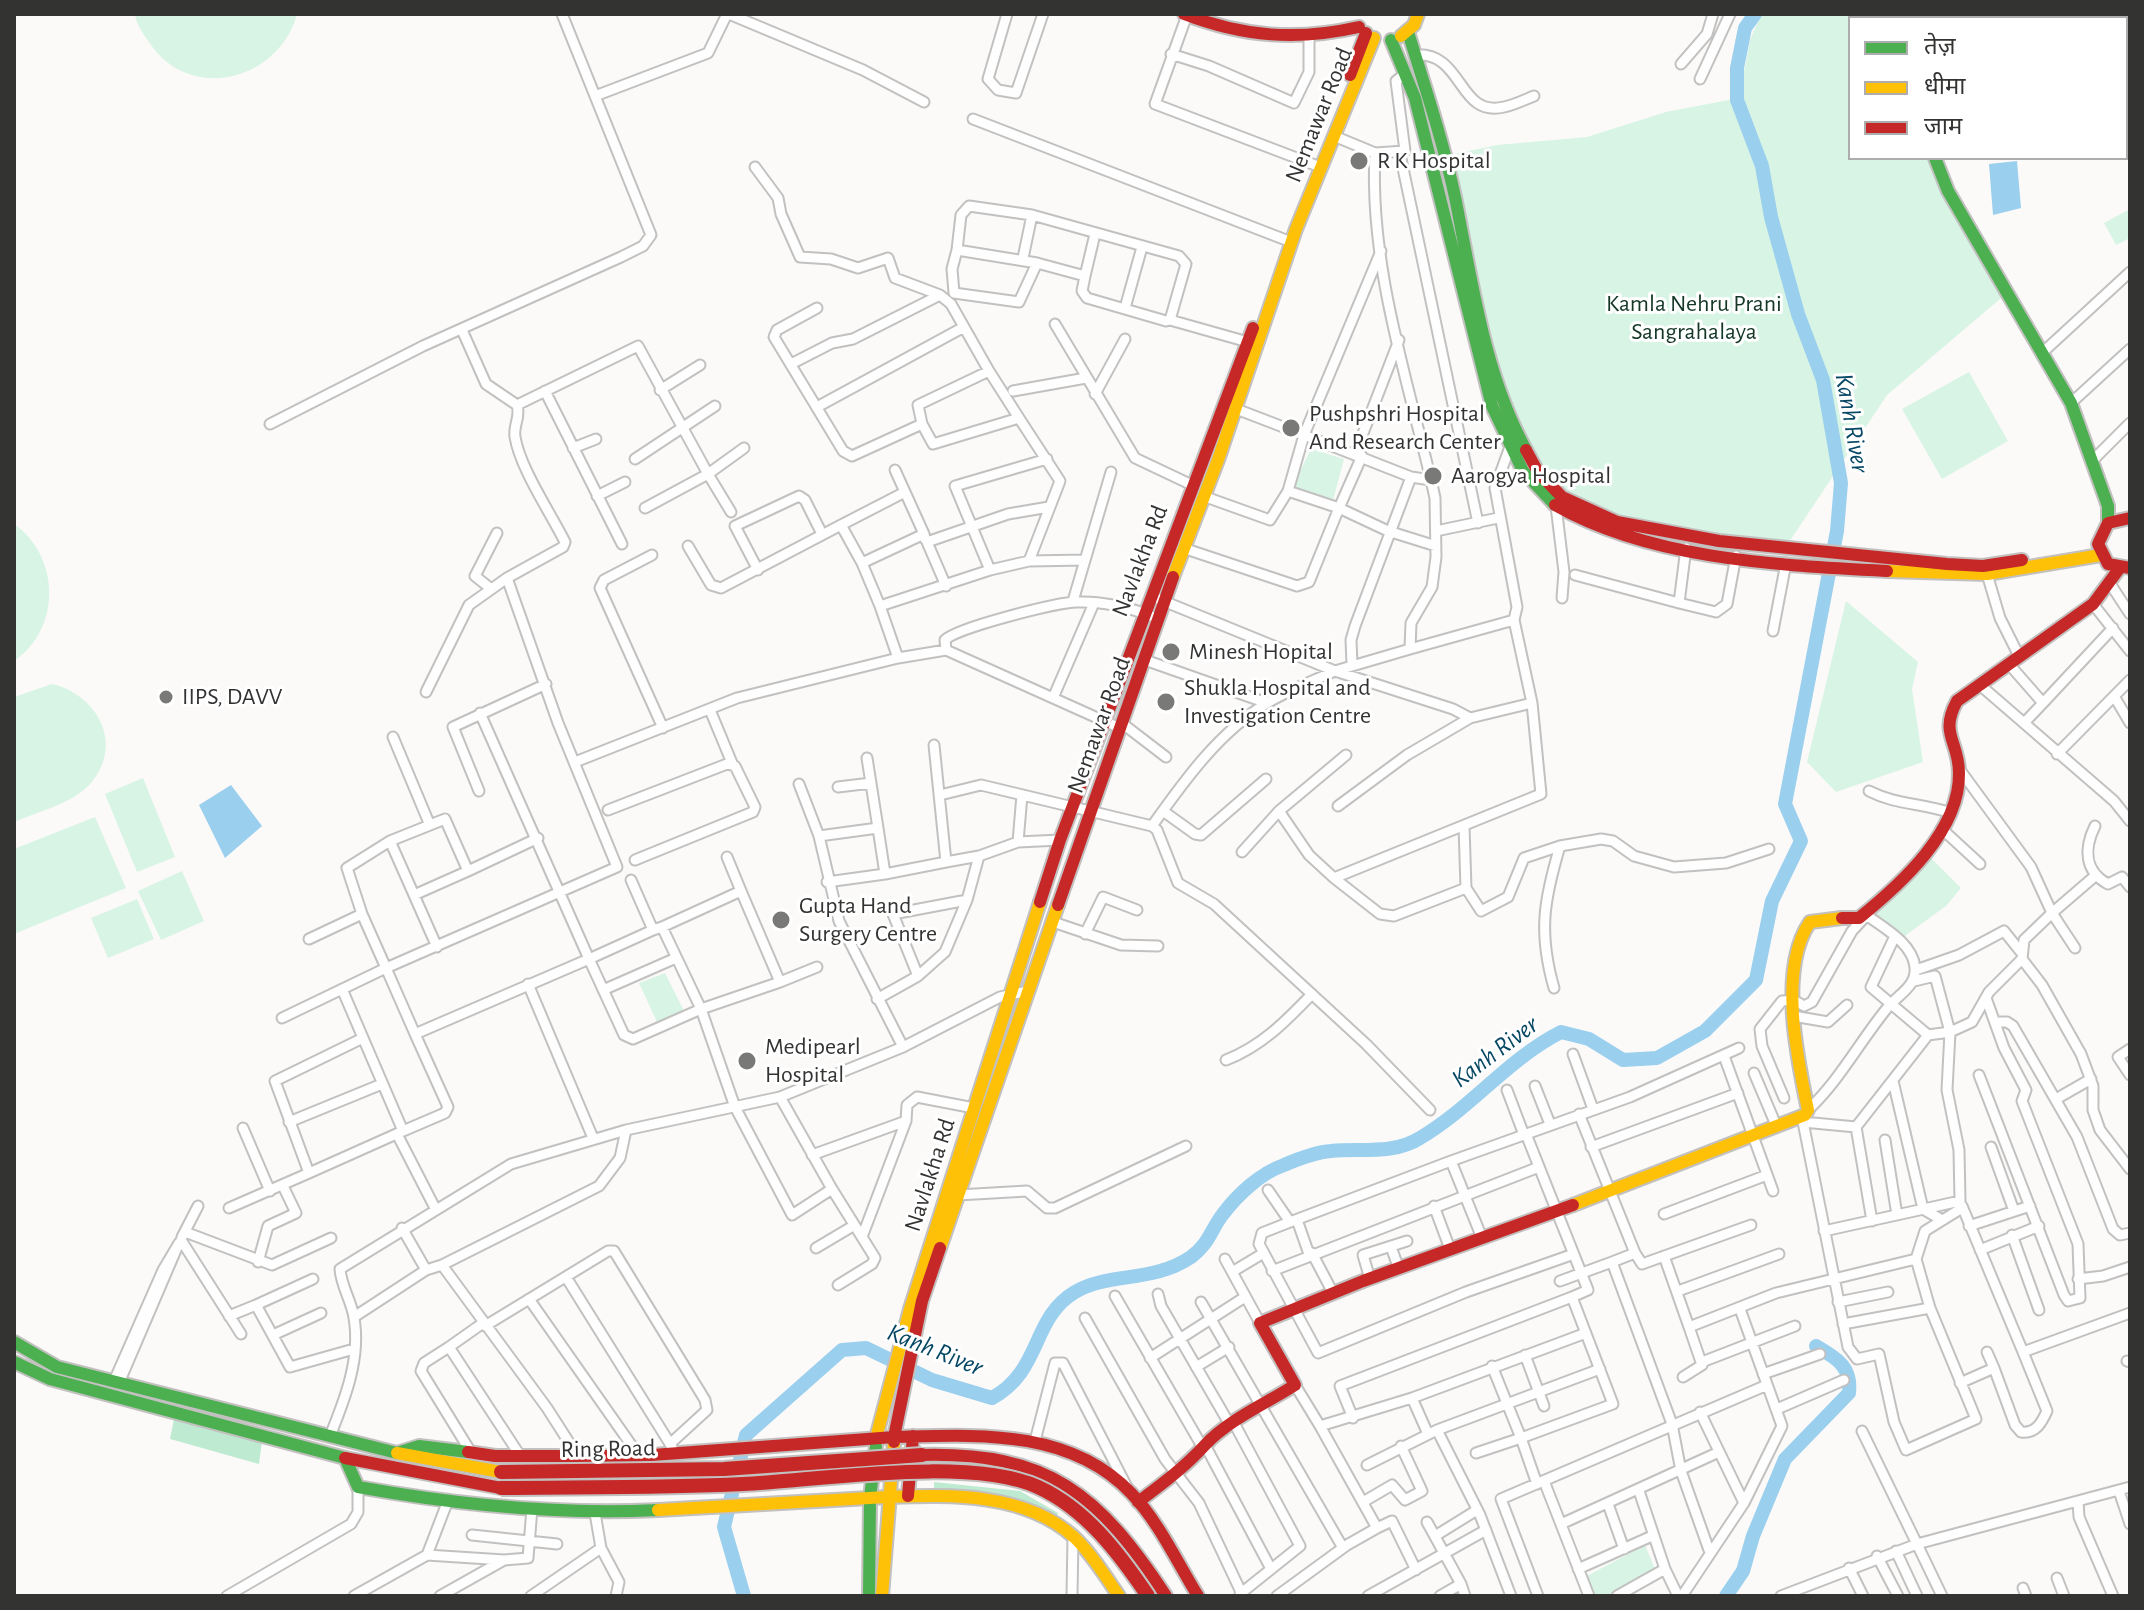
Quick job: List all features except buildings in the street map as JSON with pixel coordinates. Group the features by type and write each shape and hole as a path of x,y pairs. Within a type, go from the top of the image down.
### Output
{"main road":[{"path":"1185,15 1233,34 1362,33 1393,46 1415,98 1492,406 1510,448 1540,493 1556,506 1601,527 1686,548 1857,570 1987,574 2100,552"},
{"path":"1393,46 1408,32 1418,15"},
{"path":"1138,1502 1197,1458 1204,1446 1232,1424 1295,1385 1260,1323 1805,1116 1793,1016 1795,961 1803,930 1819,918 1846,920 1866,914 1942,829 1951,813 1960,770 1949,743 1949,719 1957,701 2093,604 2124,568 2100,552 1983,566 1689,537 1638,527 1582,508 1549,486 1515,433 1500,390 1445,156 1408,32"},
{"path":"1228,406 1248,342 1362,33"},
{"name":"Nemawar Road","path":"908,1342 1166,602 1198,490 1334,136 1362,33"},
{"path":"1936,160 1948,191 2071,403 2108,506 2108,523 2098,538 2100,552"},
{"name":"Navlakha Rd","path":"908,1342 974,1108 1060,840 1143,613 1198,490"},
{"path":"2108,523 2130,518"},
{"name":"Ring Road","path":"14,1342 57,1367 397,1453 501,1472 724,1469 942,1454 1020,1463 1083,1498 1116,1525 1166,1596"},
{"path":"869,1596 870,1498 876,1438 895,1394 908,1342"},
{"name":"Ring Road","path":"14,1362 50,1379 345,1458 501,1488 745,1484 980,1473 1017,1479 1059,1498 1092,1524 1121,1555 1148,1596"},
{"path":"882,1596 895,1394"},
{"path":"397,1453 419,1446 472,1454 579,1458 639,1456 672,1448 709,1452 913,1436 988,1434 1035,1441 1081,1457 1128,1490 1198,1596"},
{"path":"908,1496 913,1436"},
{"path":"852,1499 858,1440"},
{"path":"345,1458 358,1487 447,1503 595,1513 697,1510 908,1496 963,1498 1022,1509 1058,1524 1073,1536 1119,1596"}],"street":[{"path":"270,424 621,257 643,246 651,235 562,14"},
{"path":"595,96 708,53 728,14 863,70 924,102"},
{"path":"1007,14 988,79 998,90 1016,93 1043,14"},
{"path":"1700,79 1730,14"},
{"path":"1185,15 1155,104 1315,165"},
{"path":"1681,64 1707,34 1712,15"},
{"path":"1171,54 1209,66 1294,103 1309,72 1309,35"},
{"path":"1415,55 1438,56 1449,66 1458,85 1484,105 1502,108 1534,96"},
{"path":"1405,74 1396,81 1406,145 1400,154 1478,523"},
{"path":"973,119 1286,240"},
{"path":"1334,136 1375,153 1400,154"},
{"path":"1375,153 1373,188 1381,251 1435,498 1436,546 1432,587 1416,609 1410,649"},
{"path":"755,167 778,198 781,214 800,257 831,259 858,268 888,258 895,278 940,295 951,304 989,371 1060,481 1029,561"},
{"path":"1037,263 1019,302 959,295 952,288 961,215 969,206 1032,215 1179,256 1186,263 1170,320"},
{"path":"1023,258 1032,215"},
{"path":"1095,234 1085,276 1084,296 1248,342"},
{"path":"1125,308 1142,247"},
{"path":"957,250 1023,258 1085,276"},
{"path":"1055,324 1135,458 1198,490 1270,520 1288,491 1304,435 1381,251"},
{"path":"2042,353 2130,272"},
{"path":"791,364 832,343 853,339 940,295"},
{"path":"817,308 774,334 847,455 922,424"},
{"path":"817,407 964,327"},
{"path":"426,692 469,605 490,588 565,546 515,435 519,415 517,405 486,384 462,330"},
{"path":"1095,394 1125,339"},
{"path":"1183,548 1297,586 1309,582 1399,340"},
{"path":"517,405 638,346 681,428 731,512"},
{"path":"2071,403 2130,349"},
{"path":"660,390 700,365"},
{"path":"989,371 918,405 922,424 933,444 1019,418"},
{"path":"1013,391 1086,378"},
{"path":"545,391 622,544"},
{"path":"635,459 715,406"},
{"path":"1228,406 1411,477 1431,480"},
{"path":"2092,461 2130,423"},
{"path":"1334,878 1541,794 1532,703 1514,620 1517,607 1498,518 1495,488 1515,433"},
{"path":"573,448 596,439"},
{"path":"645,508 708,474 744,448"},
{"path":"990,570 969,526 955,486 1047,459"},
{"path":"895,470 946,586"},
{"path":"1073,601 1111,472"},
{"path":"1352,664 1351,640 1388,531 1411,477"},
{"path":"597,496 625,482"},
{"path":"1288,491 1339,508 1388,531 1436,546"},
{"path":"688,546 711,585 717,588 758,570 905,492"},
{"path":"758,570 735,526 799,496 805,500 822,534"},
{"path":"1556,506 1564,572 1562,598"},
{"path":"862,563 925,538 1049,507"},
{"path":"1436,531 1498,518"},
{"path":"841,525 862,563 898,658"},
{"path":"490,588 475,576 497,533"},
{"path":"1679,603 1686,548"},
{"path":"652,555 604,580 600,588 663,728"},
{"path":"1575,575 1716,612 1727,604 1736,556"},
{"path":"880,606 990,570 1029,561 1085,560"},
{"path":"1773,631 1786,563"},
{"path":"1987,574 2014,660 2043,703"},
{"path":"282,1018 386,968 563,894 617,867 507,578"},
{"path":"2109,582 2130,614"},
{"path":"1151,596 1335,671 1453,709 1470,718"},
{"path":"946,650 945,640 953,633 1013,614 1073,601 1143,613 1160,619"},
{"path":"1053,698 1094,603"},
{"path":"2093,604 2130,651"},
{"path":"1152,826 1198,764 1267,703 1352,664 1514,620"},
{"path":"2025,722 2113,628"},
{"path":"575,762 737,698 898,658 946,650 1104,723 1123,727 1166,757"},
{"path":"1145,660 1267,703"},
{"path":"2057,754 2130,680"},
{"path":"479,791 453,729 456,723 546,684"},
{"path":"1980,685 2114,801 2130,821"},
{"path":"2114,696 2130,723"},
{"path":"1338,806 1407,755 1470,718 1532,703"},
{"path":"635,860 753,812 755,807 710,710"},
{"path":"480,713 624,1035 630,1039 701,1009 817,967"},
{"path":"393,737 429,823"},
{"path":"934,745 946,862"},
{"path":"1242,852 1279,811 1346,755"},
{"path":"867,758 885,874"},
{"path":"608,810 732,763"},
{"path":"1960,770 2031,867 2052,913 2075,948"},
{"path":"1163,811 1201,835 1266,779"},
{"path":"838,787 871,783"},
{"path":"799,784 819,836 827,882 839,921 903,1047"},
{"path":"940,795 981,785 1152,826 1157,830 1178,883 1214,904 1312,994 1430,1110"},
{"path":"1869,791 1897,803 1933,807 1951,813"},
{"path":"1018,842 1022,795"},
{"path":"1279,811 1309,855 1380,914 1394,916 1466,888"},
{"path":"229,1208 445,1113 448,1107 362,914 347,868 390,841 429,823 446,820 468,871"},
{"path":"1464,826 1466,888 1476,908 1481,911 1508,897 1524,858 1560,846 1601,839 1613,841 1634,856 1674,867 1726,863 1769,849"},
{"path":"2095,826 2088,840 2087,859 2095,876 2108,884 2122,877 2130,887"},
{"path":"819,836 878,828"},
{"path":"1942,829 1980,864"},
{"path":"414,895 538,838"},
{"path":"827,882 979,856 1018,842 1060,840"},
{"path":"390,841 437,947"},
{"path":"1554,988 1544,953 1544,903 1560,846"},
{"path":"877,999 918,976 945,952 967,900 979,856"},
{"path":"727,857 780,982"},
{"path":"1872,1221 1856,1127 1928,1035 1950,1032 1972,1022 1986,998 2021,955 2024,940 2095,876"},
{"path":"631,880 701,1009 735,1107 792,1215 832,1189"},
{"path":"415,1034 741,891"},
{"path":"1085,934 1103,897 1137,910"},
{"path":"918,976 893,914 967,900"},
{"path":"309,939 362,914"},
{"path":"1784,1098 1762,1046 1760,1029 1778,1002 1794,1000 1807,1006 1816,997 1852,931 1866,914 1895,936 1908,951 1916,970 1914,981"},
{"path":"1053,922 1121,945 1158,946"},
{"path":"1916,970 1959,955 2004,931 2042,985 2073,1040 2091,1079 2093,1110 2100,1130 2130,1169"},
{"path":"1895,936 1870,984 1928,1035"},
{"path":"603,990 676,958"},
{"path":"1805,1116 1839,1077 1890,1004 1914,981 1935,976 1950,1032 1947,1090 1959,1150 1961,1205 2047,1411 2042,1422 2030,1432 2018,1429 1987,1352"},
{"path":"528,984 593,1138"},
{"path":"342,989 400,1132 435,1208"},
{"path":"330,1436 349,1392 354,1349 354,1317 340,1269 402,1228 511,1164 593,1138 780,1097 903,1047 1010,994 1028,991"},
{"path":"1226,1060 1245,1053 1278,1029 1312,994"},
{"path":"1979,1075 2068,1301 2080,1298 2078,1244 2022,1101 2026,1090 1986,998"},
{"path":"1793,1016 1828,1022 1847,1005"},
{"path":"1995,1022 2013,1026 2077,1137 2113,1229 2120,1235 2130,1233"},
{"path":"309,1173 275,1081 363,1038"},
{"path":"1571,1255 1466,1292 1318,1353 1262,1254 1260,1235 1593,1109 1739,1048"},
{"path":"2130,1049 2118,1057 2130,1075"},
{"path":"1573,1054 1593,1109"},
{"path":"1724,1056 1773,1191"},
{"path":"1754,1073 1776,1125"},
{"path":"2056,1099 2091,1079"},
{"path":"1893,1081 1923,1209 1942,1220"},
{"path":"289,1122 382,1084"},
{"path":"1535,1086 1550,1124"},
{"path":"1353,1418 1340,1386 1588,1290 1571,1255 1558,1212 1507,1090"},
{"path":"1591,1147 1738,1093"},
{"path":"780,1097 875,1261 838,1285"},
{"path":"862,1237 906,1121 907,1105 917,1097 974,1108"},
{"path":"1579,1114 1608,1191 1642,1264 1751,1225"},
{"path":"1805,1116 1856,1127"},
{"path":"1805,1116 1838,1302 1853,1358 1879,1354 1894,1422 1906,1450 1975,1421 1930,1308 1916,1259 1925,1231 1961,1205"},
{"path":"812,1155 906,1121"},
{"path":"243,1128 270,1191"},
{"path":"354,1317 426,1270 442,1265 599,1186 620,1158 626,1130"},
{"path":"1885,1140 1897,1215"},
{"path":"958,1195 1027,1191 1047,1208 1055,1208 1186,1146"},
{"path":"1991,1147 2014,1211"},
{"path":"1451,1161 1467,1194 1482,1238"},
{"path":"1272,1271 1539,1167"},
{"path":"1664,1214 1767,1175"},
{"path":"258,1262 268,1226 296,1213 283,1186"},
{"path":"1268,1190 1293,1221 1333,1293"},
{"path":"1824,1231 1923,1209 1961,1205"},
{"path":"117,1382 169,1257 198,1206"},
{"path":"1434,1206 1450,1249"},
{"path":"1969,1226 2030,1206"},
{"path":"816,1248 853,1226"},
{"path":"1980,1250 2039,1226"},
{"path":"402,1228 426,1270"},
{"path":"2012,1235 2039,1310"},
{"path":"181,1238 258,1262 278,1265 331,1238"},
{"path":"181,1238 241,1334"},
{"path":"1370,1279 1363,1255 1407,1241"},
{"path":"1391,1247 1399,1269"},
{"path":"472,1454 421,1371 424,1363 608,1251 618,1254 705,1400 707,1410 672,1448 566,1277"},
{"path":"1560,1281 1635,1253"},
{"path":"1232,1272 1262,1254"},
{"path":"1678,1291 1779,1254"},
{"path":"1664,1256 1702,1362 1700,1370 1683,1377"},
{"path":"1225,1259 1260,1323"},
{"path":"1689,1327 1791,1290 1916,1259"},
{"path":"1612,1262 1672,1424 1681,1471 1709,1550"},
{"path":"442,1265 547,1408 579,1458"},
{"path":"2078,1279 2103,1276 2130,1267"},
{"path":"229,1316 313,1279"},
{"path":"1838,1302 1888,1292"},
{"path":"1085,1318 1143,1423 1199,1503 1239,1594 1300,1546 1232,1424 1179,1338 1158,1294"},
{"path":"1115,1296 1204,1446 1271,1569"},
{"path":"1150,1358 1245,1297"},
{"path":"1476,1453 1613,1404 1572,1297"},
{"path":"529,1299 639,1456"},
{"path":"1201,1302 1343,1548"},
{"path":"256,1305 290,1367 354,1349"},
{"path":"1843,1324 1930,1308"},
{"path":"1639,1491 1665,1569 1682,1596 1709,1550 1744,1503 1782,1426 1740,1309"},
{"path":"273,1335 321,1313"},
{"path":"2023,1352 2130,1313"},
{"path":"1702,1362 1750,1340 1795,1326"},
{"path":"1320,1426 1412,1398 1586,1333"},
{"path":"449,1347 521,1457"},
{"path":"1196,1367 1229,1347"},
{"path":"1763,1374 1820,1354"},
{"path":"1525,1355 1544,1406"},
{"path":"1035,1441 1055,1363 1063,1363 1128,1490"},
{"path":"1492,1366 1589,1596"},
{"path":"1960,1383 1994,1368"},
{"path":"1367,1465 1433,1432 1600,1369"},
{"path":"1777,1409 1844,1380"},
{"path":"1295,1385 1377,1528"},
{"path":"1538,1596 1501,1499 1767,1385"},
{"path":"1412,1398 1477,1510 1511,1596"},
{"path":"1700,1412 1744,1503"},
{"path":"1862,1431 1942,1596"},
{"path":"1363,1502 1392,1485 1405,1500 1422,1491 1401,1446"},
{"path":"1561,1524 1719,1452"},
{"path":"227,1596 351,1524 358,1512 358,1487"},
{"path":"1781,1596 1877,1556 2130,1487"},
{"path":"2119,1491 2130,1524"},
{"path":"2078,1501 2079,1517 2113,1596"},
{"path":"427,1555 447,1503"},
{"path":"1608,1504 1624,1549"},
{"path":"354,1596 427,1555 504,1560 528,1558 532,1508"},
{"path":"1435,1536 1477,1510"},
{"path":"595,1513 601,1548 619,1582 616,1596"},
{"path":"1277,1596 1343,1548 1392,1521 1416,1570"},
{"path":"1427,1522 1446,1553 1465,1596"},
{"path":"1368,1596 1486,1530"},
{"path":"472,1535 557,1544"},
{"path":"1072,1596 1073,1536"},
{"path":"1578,1569 1652,1536"},
{"path":"531,1596 601,1548"},
{"path":"1896,1551 1917,1596"},
{"path":"1877,1556 1898,1596"},
{"path":"440,1596 504,1560"},
{"path":"1849,1568 1863,1596"},
{"path":"1617,1596 1665,1569"},
{"path":"2057,1578 2064,1596"},
{"path":"1440,1596 1461,1584"},
{"path":"1806,1585 1811,1596"}],"green space":[{"path":"135,14 297,14 287,37 272,55 253,69 231,76 209,78 186,73 166,61 142,32"},
{"name":"Kamla Nehru Prani Sangrahalaya","path":"1761,14 1917,14 1848,16 1848,160 1936,160 2007,293 1887,395 1785,548 1638,527 1563,498 1515,433 1445,156 1497,145 1587,137 1666,112 1739,98 1750,40"},
{"path":"2130,209 2130,238 2116,245 2104,223"},
{"path":"1969,372 2008,441 1942,479 1902,409"},
{"path":"1311,449 1344,459 1332,504 1291,490"},
{"path":"14,524 40,554 47,573 49,592 41,631 30,647 14,661"},
{"path":"1846,601 1918,662 1912,689 1923,762 1836,792 1807,762"},
{"path":"52,684 68,689 81,698 101,722 105,752 101,768 91,783 75,796 14,822 14,697"},
{"path":"143,778 175,857 137,872 105,794"},
{"path":"95,817 126,888 14,934 14,849"},
{"path":"1930,857 1961,888 1946,906 1902,938 1873,912"},
{"path":"182,871 204,921 161,940 138,891"},
{"path":"137,899 154,939 108,958 91,918"},
{"path":"665,973 684,1011 657,1022 639,983"},
{"path":"174,1419 262,1441 259,1464 170,1439"},
{"path":"934,1482 1020,1491 1058,1513 1056,1522 934,1491"},
{"path":"1645,1545 1655,1569 1606,1596 1595,1596 1585,1577"}],"water":[{"path":"2017,161 2021,208 1993,215 1989,164"},
{"path":"231,785 262,826 225,858 199,805"}],"waterway":[{"name":"Kanh River","path":"744,1596 724,1527 746,1435 842,1350 866,1348 932,1380 992,1398 1020,1374 1050,1316 1061,1303 1088,1286 1162,1271 1191,1257 1236,1199 1267,1173 1319,1153 1388,1149 1410,1143 1439,1126 1524,1056 1561,1032 1589,1039 1623,1060 1657,1058 1705,1031 1756,980 1772,901 1801,841 1785,804 1837,531 1841,483 1823,380 1798,314 1771,217 1762,166 1737,100 1737,68 1745,28 1755,14"},
{"path":"1726,1596 1743,1571 1753,1536 1785,1459 1849,1393 1845,1369 1816,1346"}],"traffic: fast":[{"path":"1408,32 1450,176 1490,359 1526,450"},
{"path":"1391,40 1415,98 1492,406 1523,471 1555,505"},
{"path":"1936,160 1948,191 2071,403 2108,506 2108,523"},
{"path":"14,1342 57,1367 397,1453 419,1446 468,1452"},
{"path":"14,1362 50,1379 345,1458 358,1487 508,1507 583,1511 658,1510"},
{"path":"869,1596 870,1498 876,1446"}],"traffic: slow":[{"path":"1401,36 1414,25 1418,14"},
{"path":"1173,577 1218,460 1296,229 1374,38"},
{"path":"1887,571 1987,574 2101,555"},
{"path":"876,1438 910,1309 1040,902"},
{"path":"940,1248 1058,905"},
{"path":"1573,1205 1805,1115 1808,1110 1793,1014 1795,963 1800,941 1810,922 1842,918"},
{"path":"882,1596 894,1442"},
{"path":"397,1453 501,1472"},
{"path":"887,1497 985,1499 1033,1511 1074,1537 1119,1596"},
{"path":"658,1510 887,1497"}],"traffic: jam":[{"path":"1184,14 1228,28 1271,34 1314,34 1359,27"},
{"path":"1350,75 1366,33"},
{"path":"1040,902 1060,840 1253,328"},
{"path":"1526,450 1538,472 1562,497 1617,522 1719,541 1947,564 1983,566 2022,560"},
{"path":"1555,505 1632,538 1674,548 1760,562 1887,571"},
{"path":"2130,518 2108,523 2098,544 2108,564 2130,568"},
{"path":"1842,918 1859,918 1892,889 1925,854 1950,815 1957,794 1959,773 1950,730 1957,701 2093,604 2119,569"},
{"path":"1058,905 1173,577"},
{"path":"1138,1502 1181,1468 1214,1436 1295,1385 1260,1323 1363,1281 1573,1205"},
{"path":"940,1248 922,1301 894,1437 957,1436 1020,1440 1050,1446 1079,1457 1106,1472 1141,1504 1198,1596"},
{"path":"908,1496 913,1436"},
{"path":"468,1452 495,1456 639,1456 894,1437 894,1442"},
{"path":"922,1455 1004,1461 1037,1471 1066,1486 1093,1506 1117,1531 1166,1596"},
{"path":"501,1472 724,1469 922,1455"},
{"path":"345,1458 501,1488"},
{"path":"501,1488 713,1485 934,1471 1008,1478 1038,1487 1071,1507 1113,1548 1148,1596"}],"place":[{"name":"R K Hospital","path":"1359,161"},
{"name":"Pushpshri Hospital And Research Center","path":"1291,428"},
{"name":"Aarogya Hospital","path":"1433,476"},
{"name":"Minesh Hopital","path":"1171,652"},
{"name":"IIPS, DAVV","path":"166,697"},
{"name":"Shukla Hospital and Investigation Centre","path":"1166,702"},
{"name":"Gupta Hand Surgery Centre","path":"781,920"},
{"name":"Medipearl Hospital","path":"747,1061"}]}
